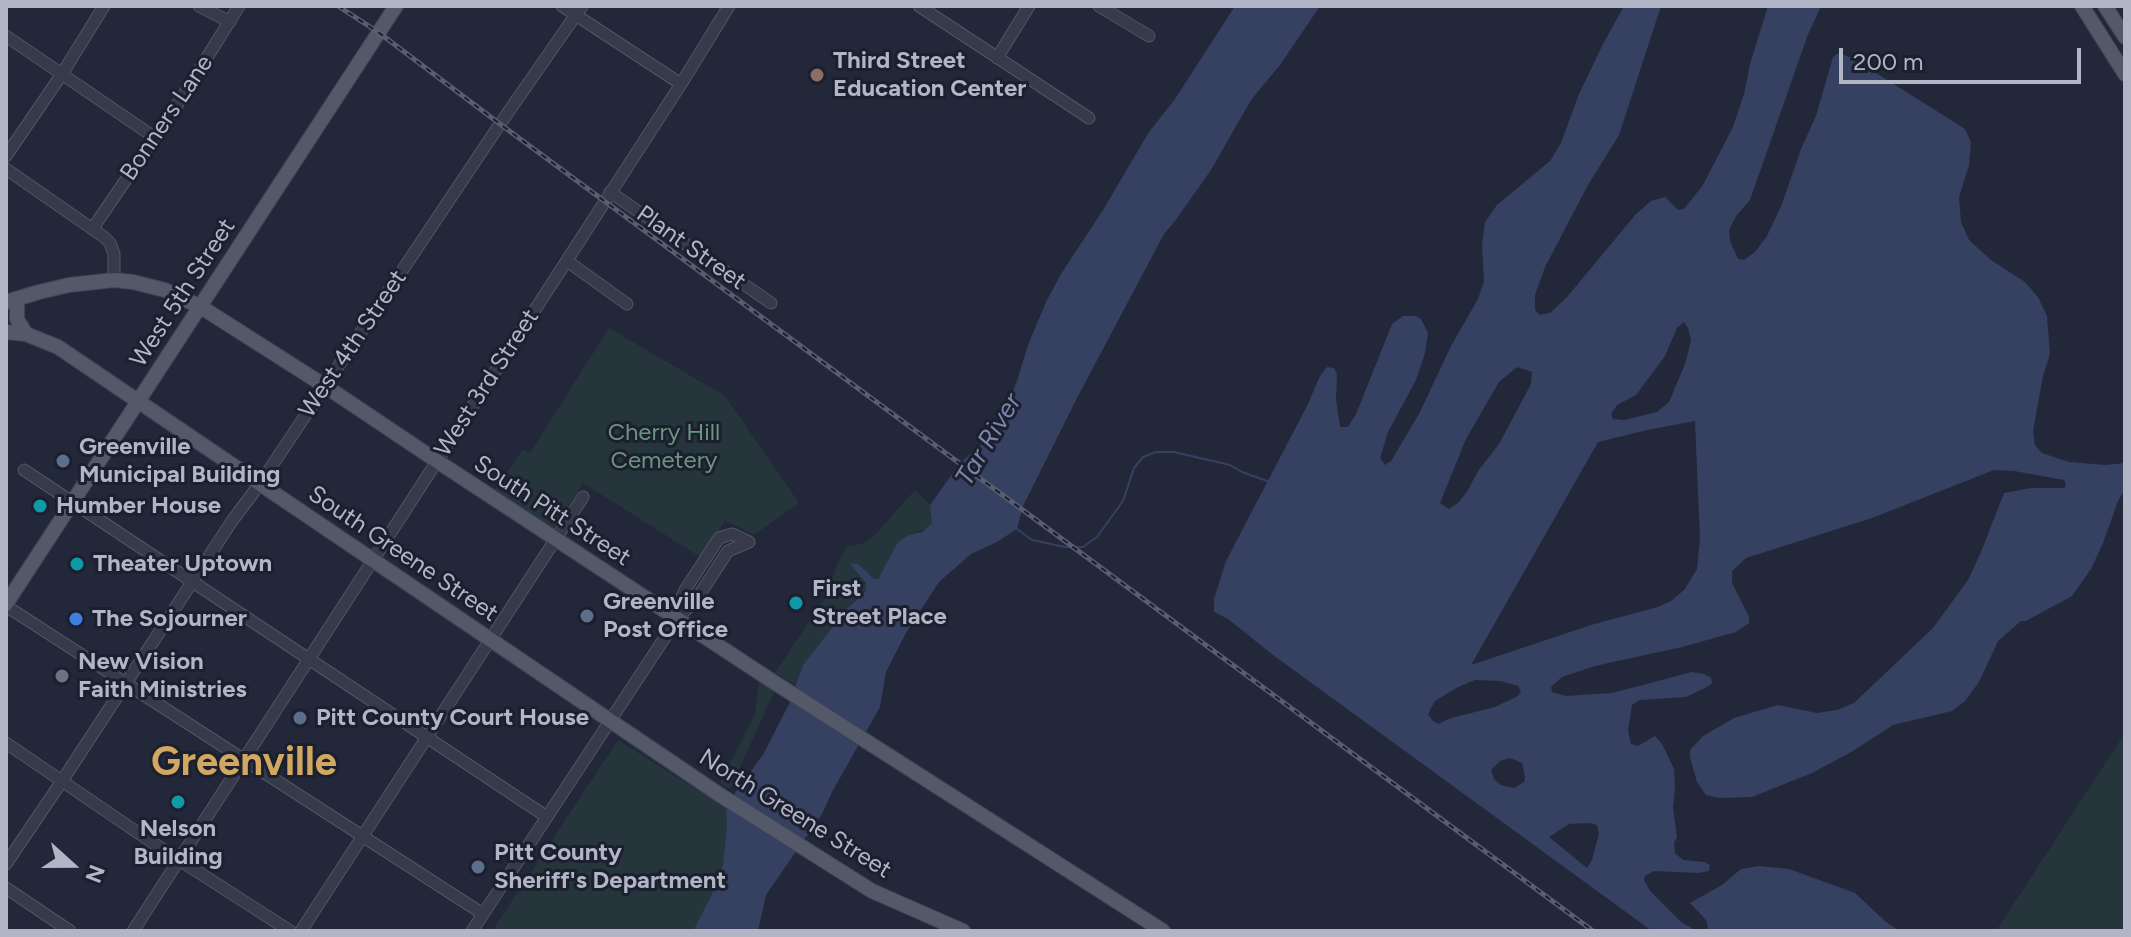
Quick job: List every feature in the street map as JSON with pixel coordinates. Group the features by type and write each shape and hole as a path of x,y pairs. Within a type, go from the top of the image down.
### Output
{"main road":[{"name":"West 5th Street","path":"6,605 396,6"},
{"path":"2082,6 2125,74"},
{"path":"2105,6 2125,37"},
{"name":"South Pitt Street","path":"12,301 69,285 114,280 165,290 201,307 772,681 1163,931"},
{"path":"12,301 17,319 26,334"},
{"name":"South Greene Street","path":"6,332 26,334 58,347 611,721"},
{"name":"North Greene Street","path":"611,721 720,795 872,891 963,931"}],"street":[{"path":"6,156 104,6"},
{"path":"199,6 230,22"},
{"name":"Bonners Lane","path":"93,228 239,6"},
{"path":"562,6 579,11 681,84"},
{"name":"West 3rd Street","path":"133,931 729,6"},
{"path":"919,6 1089,118"},
{"path":"997,58 1029,6"},
{"path":"1099,6 1149,36"},
{"name":"West 4th Street","path":"6,864 232,521 579,11"},
{"path":"6,36 154,137"},
{"path":"6,169 104,237 112,249 114,280"},
{"name":"Plant Street","path":"610,192 771,303"},
{"path":"567,261 627,304"},
{"path":"24,470 547,817"},
{"path":"301,931 583,497"},
{"path":"727,534 731,549"},
{"path":"472,931 677,619 690,607 731,549 749,542 732,534 719,538 679,604 677,619"},
{"path":"695,574 708,581"},
{"path":"6,605 483,914"},
{"path":"6,743 290,931"},
{"path":"6,888 70,931"}],"green space":[{"name":"Cherry Hill Cemetery","path":"609,328 725,396 799,503 754,535 725,520 702,558 583,483 554,529 494,491 523,449 530,453"},
{"path":"915,490 930,505 932,523 929,527 898,542 878,579 870,576 863,579 867,587 864,593 803,665 796,685 775,673 825,598 839,560 848,546 864,543 873,537"},
{"path":"759,682 767,683 775,690 730,789 720,783 755,714"},
{"path":"2125,733 2125,931 1996,931"},
{"path":"618,740 726,808 723,865 693,931 492,931"}],"water":[{"name":"Tar River","path":"1235,6 1320,6 1280,65 1251,100 1211,170 1164,234 1023,506 1017,529 971,554 939,582 907,631 886,672 880,707 822,814 766,895 758,931 693,931 723,865 726,808 764,753 789,704 803,665 846,610 865,592 866,583 851,563 858,564 878,579 898,542 922,532 932,523 930,505 960,463 988,439 1000,421 1028,345 1061,274 1149,132 1175,99"},
{"path":"1624,6 1661,6 1619,135 1588,185 1545,267 1535,295 1535,310 1540,315 1550,313 1567,297 1636,214 1651,201 1665,197 1678,210 1684,209 1703,185 1733,127 1768,6 1821,6 1807,37 1750,200 1729,230 1738,259 1744,260 1755,252 1767,236 1816,116 1833,57 1839,53 1854,59 1965,129 1971,142 1969,165 1959,197 1961,222 1969,240 1991,260 2025,282 2038,297 2047,316 2050,354 2033,431 2035,445 2042,453 2069,462 2125,463 2125,489 2091,569 2072,596 2021,621 1998,641 1979,682 1965,701 1952,711 1893,725 1812,773 1752,797 1719,798 1706,795 1697,782 1690,750 1703,736 1734,718 1778,705 1817,713 1854,703 1933,628 1968,580 2004,493 2031,488 2064,488 2064,480 1994,470 1872,518 1746,558 1732,571 1732,583 1749,617 1749,623 1736,632 1595,666 1562,677 1551,687 1552,692 1566,696 1612,693 1692,672 1711,678 1709,686 1686,697 1640,700 1632,705 1628,730 1631,744 1638,746 1655,736 1674,769 1675,853 1683,860 1710,865 1709,871 1698,873 1654,871 1644,880 1650,891 1681,922 1697,931 1652,931 1228,619 1214,612 1214,599 1226,561 1320,376 1327,367 1334,368 1340,427 1348,427 1392,324 1403,316 1416,316 1428,333 1425,353 1416,380 1388,432 1380,458 1385,465 1391,461 1478,299 1484,281 1482,245 1485,222 1497,205 1550,161 1561,143 1579,94","holes":["1684,322 1691,341 1669,402 1657,412 1624,420 1613,419 1611,414 1617,405 1636,395 1665,356 1677,328","1517,367 1532,372 1531,384 1499,444 1459,502 1449,509 1440,503 1466,439 1499,382","1695,421 1700,538 1697,569 1685,589 1658,607 1591,625 1471,665 1598,442","1475,680 1501,681 1518,686 1521,691 1518,696 1495,707 1438,724 1428,714 1435,701","1510,758 1522,763 1524,782 1514,788 1501,785 1494,779 1491,770 1500,761","1569,824 1597,825 1599,834 1587,868 1549,837"]},
{"path":"1759,866 1789,869 1855,893 1899,931 1703,931 1708,928 1706,920 1690,903 1722,885 1741,869"}],"waterway":[{"path":"1017,529 1032,540 1065,547 1083,547 1097,537 1123,501 1134,468 1143,457 1156,452 1174,452 1230,465 1270,482"}],"railway":[{"path":"338,6 378,32 1593,931"}],"place":[{"name":"Third Street Education Center","path":"817,75"},
{"name":"Greenville Municipal Building","path":"63,461"},
{"name":"Humber House","path":"40,506"},
{"name":"Theater Uptown","path":"77,564"},
{"name":"First Street Place","path":"796,603"},
{"name":"Greenville Post Office","path":"587,616"},
{"name":"The Sojourner","path":"76,619"},
{"name":"New Vision Faith Ministries","path":"62,676"},
{"name":"Pitt County Court House","path":"300,718"},
{"name":"Nelson Building","path":"178,802"},
{"name":"Pitt County Sheriff's Department","path":"478,867"}],"district":[{"name":"Greenville","path":"244,763"}]}
